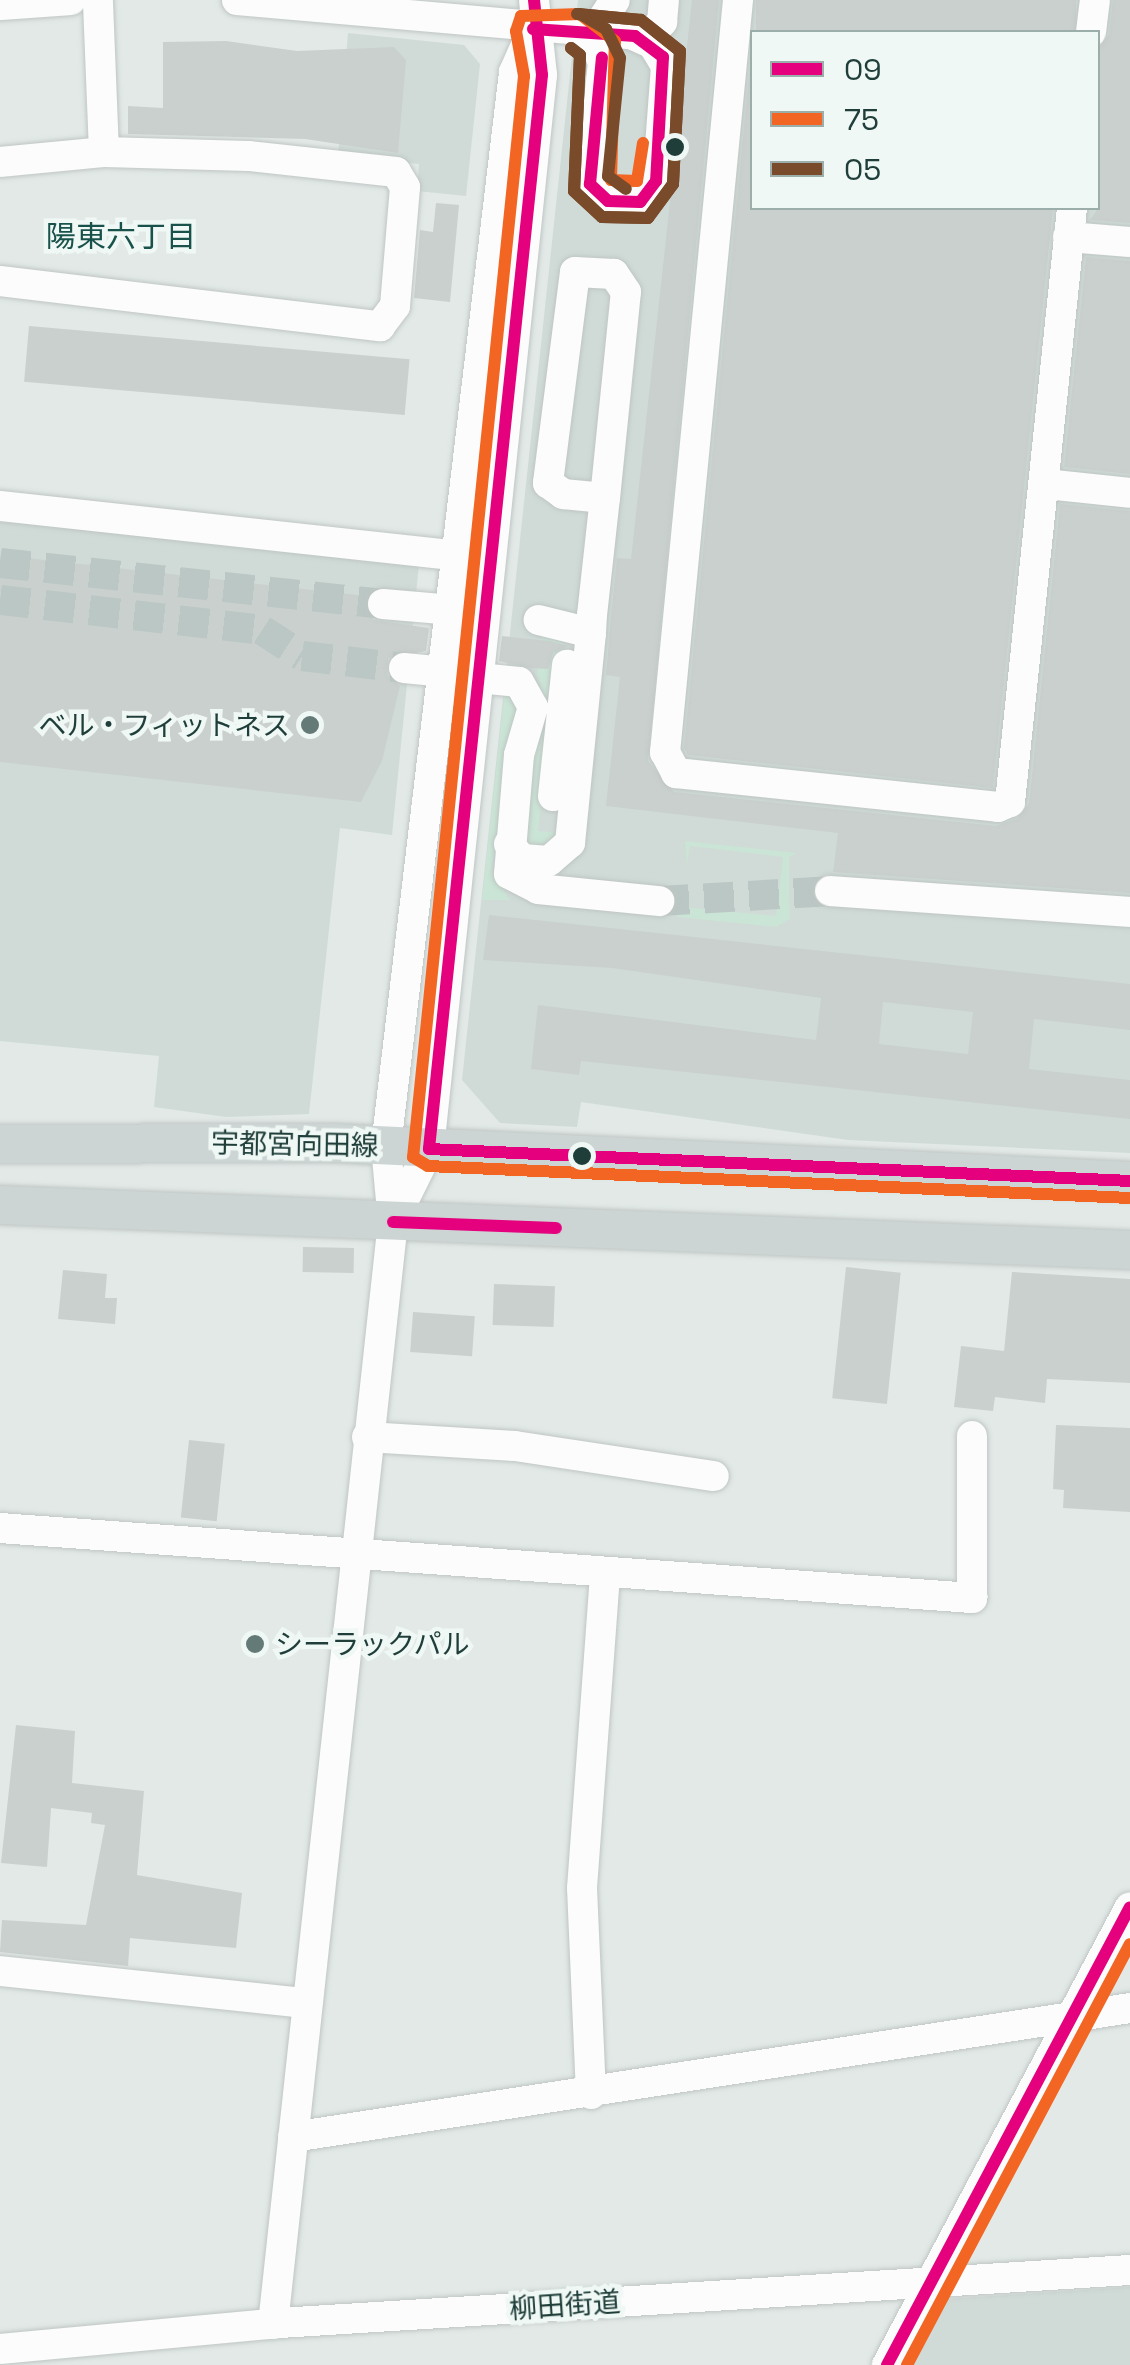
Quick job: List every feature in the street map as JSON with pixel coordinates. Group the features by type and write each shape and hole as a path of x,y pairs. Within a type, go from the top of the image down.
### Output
{"main road":[{"name":"宇都宮向田線","path":"0,1144 386,1146 1130,1181"},
{"path":"0,1205 1130,1250"}],"street":[{"path":"0,5 71,0"},
{"path":"98,0 104,152"},
{"path":"238,0 533,14 594,40 603,62 590,184 618,204 640,202 653,190 660,146 666,66 653,44 635,36"},
{"path":"576,31 600,23 615,0"},
{"path":"576,31 653,34 664,0"},
{"path":"738,0 667,763 676,773 998,807 1010,802 1046,484 1070,222 1130,242"},
{"path":"1092,30 1095,0"},
{"path":"273,2324 353,1556 393,1222 386,1146 460,556 514,72 533,14"},
{"path":"393,1222 429,1149 542,75 533,14"},
{"path":"0,162 104,152 248,156 396,172 406,187 395,306 380,326 0,281"},
{"path":"508,844 522,859 550,861 568,852 588,625 604,498 626,292 614,274 575,272 548,483 563,494 604,498"},
{"path":"1046,484 1130,492"},
{"path":"0,506 460,556"},
{"path":"384,604 453,610"},
{"path":"486,615 588,625"},
{"path":"539,620 569,638 553,796"},
{"path":"404,668 446,672"},
{"path":"479,678 519,682 532,708 508,844 509,874 521,883 659,901"},
{"path":"830,890 1130,912"},
{"path":"368,1436 515,1446 714,1476"},
{"path":"0,1528 605,1576 972,1598 972,1436"},
{"path":"591,2094 582,1888 605,1576"},
{"path":"887,2365 1130,1907"},
{"path":"0,1970 306,2003"},
{"path":"293,2137 1130,2008"},
{"name":"柳田街道","path":"0,2349 273,2324 1130,2270"}],"shaded area":[{"path":"578,0 1130,0 1130,1153 848,1140 581,1102 577,1127 500,1123 462,1080"},
{"path":"348,33 464,45 480,64 466,196 417,191 419,164 338,155"},
{"path":"0,519 419,564 392,835 340,828 309,1114 226,1117 154,1107 159,1056 0,1041"},
{"path":"1130,2287 1130,2365 911,2365 946,2299"}],"green space":[{"path":"542,633 562,642 538,831 560,833 556,846 522,846 522,776 544,703 537,675"},
{"path":"505,689 523,701 507,756 492,871 510,900 482,900"},
{"path":"685,841 797,853 789,857 790,919 776,927 677,917 680,892 683,907 776,916 783,857 690,846 687,865"}],"building":[{"path":"692,0 719,0 648,761 674,792 996,826 1017,819 1029,804 1060,504 1130,511 1130,893 833,872 838,833 606,806 620,677 606,675 617,558 631,559"},
{"path":"756,0 1076,0 1076,30 756,30"},
{"path":"1113,0 1130,0 1130,223 1090,220 1100,210 1100,46 1109,35"},
{"path":"226,41 297,51 394,47 406,60 398,153 305,139 128,134 128,106 163,108 163,42"},
{"path":"750,66 750,210 1053,210 993,788 688,755 684,748"},
{"path":"436,203 459,205 450,302 414,298 420,230 433,232"},
{"path":"1086,257 1130,261 1130,474 1064,467"},
{"path":"29,326 410,359 405,415 24,382"},
{"path":"0,555 367,596 373,620 429,628 426,651 388,658 387,675 400,686 382,761 361,802 0,762"},
{"path":"502,636 568,646 553,653 548,669 531,668 499,661"},
{"path":"489,915 1130,984 1130,1030 1034,1019 1029,1069 1130,1080 1130,1119 581,1061 579,1075 531,1069 538,1005 816,1040 821,998 612,968 483,960","holes":["883,1002 973,1012 968,1054 879,1044"]},
{"path":"303,1247 354,1248 354,1273 303,1272"},
{"path":"846,1267 901,1273 887,1404 832,1398"},
{"path":"63,1270 107,1274 105,1298 117,1298 115,1324 58,1319"},
{"path":"1012,1272 1130,1279 1130,1383 1047,1379 1045,1403 995,1397 993,1411 954,1407 961,1346 1004,1351"},
{"path":"494,1284 555,1286 554,1327 493,1325"},
{"path":"413,1312 475,1316 472,1356 410,1352"},
{"path":"1056,1425 1130,1428 1130,1512 1063,1508 1064,1490 1053,1489"},
{"path":"189,1440 225,1444 217,1521 181,1518"},
{"path":"16,1725 75,1731 72,1783 144,1791 137,1875 242,1893 236,1948 130,1938 128,1966 0,1952 2,1920 86,1925 105,1825 91,1823 92,1813 51,1808 47,1867 1,1863"}],"tunnel":[{"path":"0,563 383,604"},
{"path":"0,600 262,630 302,656 404,668"},
{"path":"659,901 830,891"}],"transit line":[{"name":"09","path":"534,0 542,75 429,1149 1130,1181"},
{"name":"05","path":"571,48 580,55 574,191 602,217 648,218 673,184 680,51 641,20 577,14"},
{"name":"05","path":"571,48 580,55 574,191 602,217 648,218 673,184 680,51 641,20 577,14"},
{"name":"75","path":"643,143 637,181 611,180 615,41 580,14 521,16 516,31 524,76 413,1157 428,1166 1129,1198"},
{"name":"05","path":"584,16 606,29 620,58 608,176 626,189"},
{"name":"09","path":"533,29 635,36 663,57 656,181 640,202 608,201 590,184 602,58"},
{"name":"09","path":"393,1222 556,1228"},
{"name":"09","path":"887,2365 1130,1907"},
{"name":"75","path":"907,2365 1130,1944"}],"place":[{"name":"ベル・フィットネス","path":"310,725"},
{"name":"シーラックパル","path":"255,1644"}],"district":[{"name":"陽東六丁目","path":"121,237"}]}
